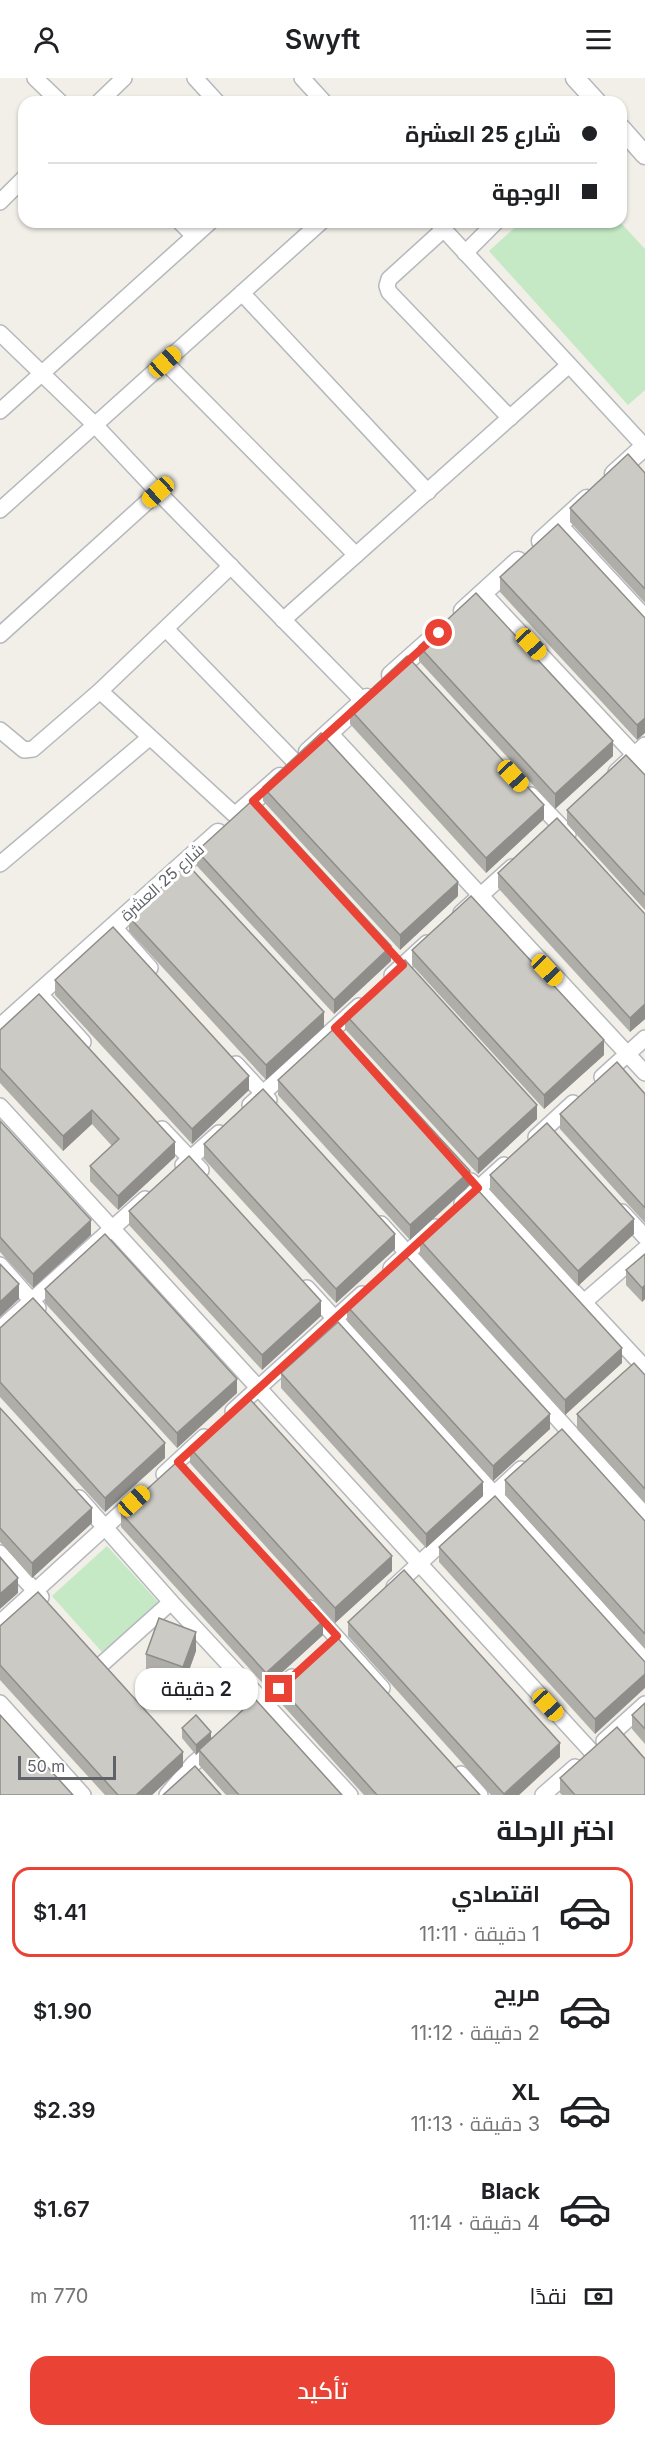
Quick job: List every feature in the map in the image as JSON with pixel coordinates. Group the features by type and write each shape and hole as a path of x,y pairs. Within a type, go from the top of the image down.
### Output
{"street":[{"path":"35,78 54,96"},
{"path":"105,96 124,78"},
{"path":"195,78 212,96"},
{"path":"302,78 318,96"},
{"path":"575,78 592,96"},
{"path":"627,135 645,155"},
{"path":"0,202 18,184"},
{"path":"186,228 194,236"},
{"path":"0,411 203,228"},
{"path":"0,510 314,228"},
{"path":"438,228 389,279 387,286 389,292 510,418"},
{"path":"442,228 645,447"},
{"path":"465,253 490,228"},
{"path":"242,293 428,492"},
{"path":"0,333 94,424 363,701"},
{"path":"165,362 356,555"},
{"path":"283,620 570,365"},
{"name":"شارع 25 العشرة","path":"2,1023 113,926 187,868 236,816 257,805 296,763 363,701 412,663 483,593 645,447"},
{"path":"0,635 158,492"},
{"path":"559,524 645,617"},
{"path":"0,730 24,750 33,749 167,630 231,566"},
{"path":"483,593 642,755 601,786"},
{"path":"167,630 296,763"},
{"path":"100,691 236,816"},
{"path":"330,732 645,1073"},
{"path":"0,864 149,738"},
{"path":"521,784 575,842"},
{"path":"173,1174 524,856"},
{"path":"113,926 156,976"},
{"path":"39,993 90,1051"},
{"path":"0,1623 645,1038"},
{"path":"224,1051 279,1110"},
{"path":"0,1106 592,1752"},
{"path":"151,1117 212,1183"},
{"path":"463,1172 640,1363"},
{"path":"0,1329 156,1189"},
{"path":"609,1197 645,1237"},
{"path":"370,1212 645,1515"},
{"path":"584,1302 645,1249"},
{"path":"0,1265 46,1318"},
{"path":"296,1276 645,1660"},
{"path":"379,1600 534,1456"},
{"path":"68,1485 171,1602 350,1795"},
{"path":"0,1553 50,1607"},
{"path":"299,1595 392,1699"},
{"path":"102,1664 171,1602"},
{"path":"167,1795 193,1764 305,1665"},
{"path":"0,1703 83,1795"},
{"path":"545,1794 592,1752 621,1733 645,1704"},
{"path":"448,1760 480,1795"}],"green space":[{"path":"514,228 626,228 645,249 645,390 628,405 489,251"},
{"path":"107,1546 158,1602 102,1652 52,1596"}],"building":[{"path":"628,454 645,473 645,589 570,508"},
{"path":"558,524 645,618 645,718 637,725 500,577"},
{"path":"476,593 613,741 555,794 419,646"},
{"path":"407,656 544,805 486,858 350,709"},
{"path":"321,733 458,882 400,935 263,787"},
{"path":"626,755 645,775 645,895 567,810"},
{"path":"255,798 391,946 334,1000 197,851"},
{"path":"557,818 645,914 645,1004 630,1018 498,873"},
{"path":"187,864 324,1012 266,1065 129,917"},
{"path":"471,896 604,1040 544,1095 412,950"},
{"path":"113,927 249,1076 192,1129 55,980"},
{"path":"405,960 537,1105 478,1159 345,1014"},
{"path":"39,994 175,1142 118,1196 90,1166 119,1139 92,1110 63,1136 0,1068 0,1030"},
{"path":"337,1026 470,1171 410,1225 278,1080"},
{"path":"617,1062 645,1094 645,1208 560,1114"},
{"path":"263,1089 395,1234 336,1289 204,1144"},
{"path":"0,1121 91,1220 33,1274 0,1237"},
{"path":"547,1123 634,1219 578,1271 490,1175"},
{"path":"189,1156 321,1301 262,1355 129,1211"},
{"path":"476,1188 622,1348 565,1400 420,1240"},
{"path":"105,1234 237,1379 177,1433 45,1289"},
{"path":"404,1254 550,1414 493,1466 347,1306"},
{"path":"645,1254 645,1285 642,1288 626,1270"},
{"path":"0,1264 19,1284 0,1302"},
{"path":"33,1298 165,1443 105,1498 0,1382 0,1328"},
{"path":"338,1322 483,1482 426,1534 281,1373"},
{"path":"634,1363 645,1375 645,1489 577,1414"},
{"path":"247,1396 392,1556 335,1608 190,1448"},
{"path":"0,1408 92,1508 32,1563 0,1528"},
{"path":"562,1429 645,1521 645,1634 505,1480"},
{"path":"178,1461 323,1621 266,1673 121,1513"},
{"path":"495,1496 645,1662 645,1674 595,1719 439,1547"},
{"path":"0,1557 18,1578 0,1594"},
{"path":"404,1570 560,1743 504,1794 348,1622"},
{"path":"38,1592 183,1752 136,1795 118,1795 0,1665 0,1626"},
{"path":"159,1618 196,1632 183,1667 146,1654"},
{"path":"335,1635 480,1795 377,1795 279,1686"},
{"path":"255,1699 342,1795 239,1795 199,1750"},
{"path":"645,1703 645,1729 632,1715"},
{"path":"0,1715 73,1795 0,1795"},
{"path":"196,1715 211,1732 196,1745 182,1728"},
{"path":"617,1727 645,1759 645,1795 575,1795 560,1778"},
{"path":"195,1766 221,1795 163,1795"}],"route":[{"path":"279,1689 337,1636 178,1462 478,1188 335,1028 403,965 253,801 439,633"}]}
